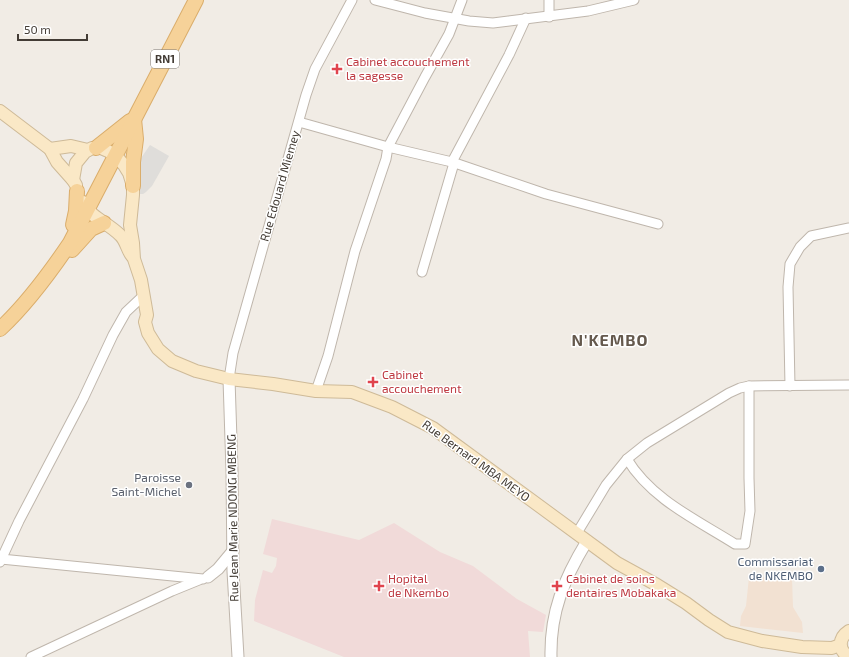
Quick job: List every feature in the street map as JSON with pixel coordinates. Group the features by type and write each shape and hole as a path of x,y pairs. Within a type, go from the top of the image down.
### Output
{"main road":[{"name":"RN1","path":"0,329 30,298 70,243 196,0"},
{"path":"0,111 50,149 57,162 75,185 87,209 121,236 128,252 134,259"},
{"path":"50,272 56,256 75,220 78,198 75,185 76,163 81,155 92,149 134,118"},
{"path":"134,118 136,139 133,162 130,225 134,259"},
{"path":"50,149 71,146 108,150 124,165 129,173 133,186"},
{"path":"50,272 91,229 108,226 127,218 132,205"},
{"name":"Rue Bernard MBA MEYO","path":"134,259 141,280 147,314 145,322 148,333 158,349 165,356 181,366 196,372 229,379 316,391 352,392 392,407 418,419 449,439 617,563 686,603 728,632 762,641 814,648 832,648 840,645"},
{"path":"849,631 842,637 840,645 844,653 849,657"}],"street":[{"name":"Rue Edouard Miemey","path":"229,379 233,353 306,95 315,69 352,0"},
{"path":"375,0 455,19 493,23 588,12 623,1 634,0"},
{"path":"316,391 328,356 355,251 386,159 388,148 442,47 462,0"},
{"path":"549,0 549,17"},
{"path":"422,272 453,163 526,18"},
{"path":"299,122 388,148 453,163 546,194 658,224"},
{"path":"790,386 788,287 790,264 800,247 811,236 849,228"},
{"path":"143,296 126,312 113,335 83,399 19,521 1,560 206,578 218,569 233,551"},
{"name":"Rue Jean Marie NDONG MBENG","path":"229,379 234,589 238,657"},
{"path":"577,534 606,485 627,459 647,443 729,393 749,386 849,385"},
{"path":"627,459 642,481 660,497 735,544 745,544 750,511 749,386"},
{"path":"551,657 552,626 555,610 568,574 587,541"},
{"path":"31,657 172,591 214,575 226,578 234,589"}],"shaded area":[{"path":"150,145 169,156 152,186 143,194 137,194 137,164"},
{"name":"Hopital de Nkembo","path":"272,519 359,540 394,523 440,552 473,566 517,599 546,615 543,632 528,631 530,657 344,657 254,621 255,600 263,570 272,573 276,566 277,558 263,554"},
{"path":"749,577 792,578 793,607 802,622 803,633 740,626 741,616 746,606"}],"place":[{"name":"Cabinet accouchement la sagesse","path":"337,69"},
{"name":"Cabinet accouchement","path":"373,382"},
{"name":"Paroisse Saint-Michel","path":"189,485"},
{"name":"Commissariat de NKEMBO","path":"821,569"},
{"name":"Hopital de Nkembo","path":"379,586"},
{"name":"Cabinet de soins dentaires Mobakaka","path":"557,586"}],"district":[{"name":"N'KEMBO","path":"610,340"}]}
